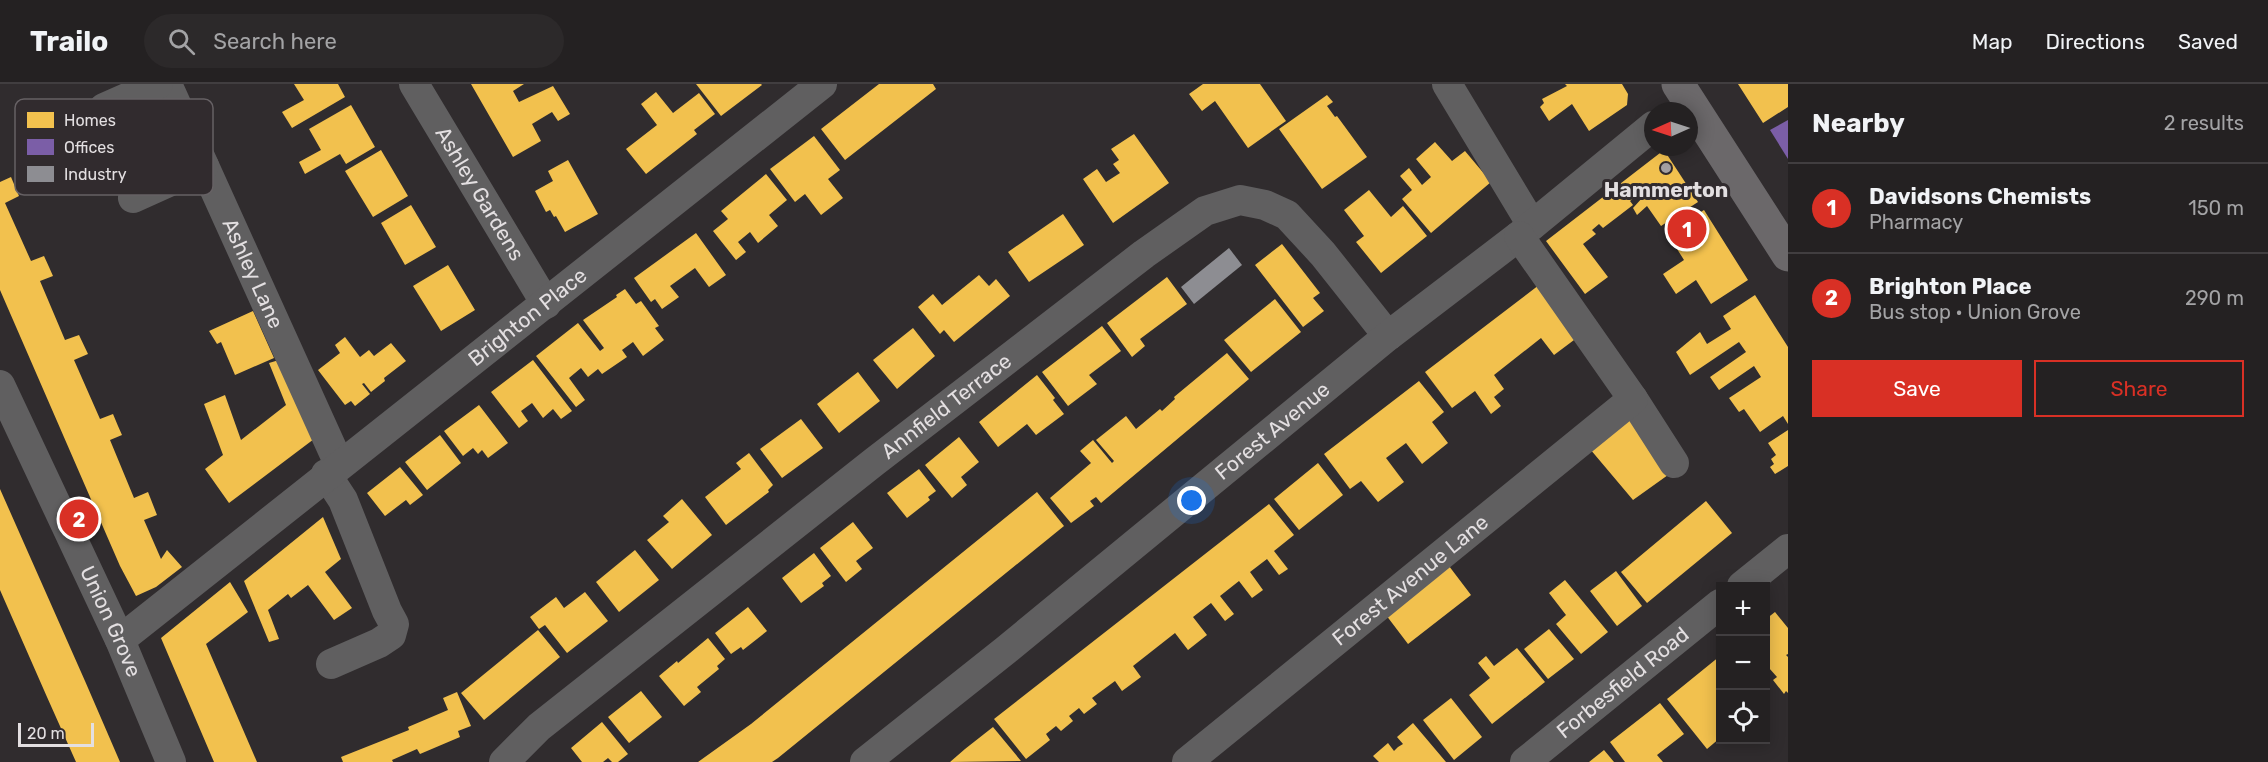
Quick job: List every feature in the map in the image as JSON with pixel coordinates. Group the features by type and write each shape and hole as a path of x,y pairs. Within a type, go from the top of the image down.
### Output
{"main road":[{"path":"1681,99 1788,255"}],"street":[{"path":"124,99 158,84"},
{"name":"Ashley Lane","path":"167,84 174,99"},
{"name":"Ashley Gardens","path":"414,84 546,304"},
{"name":"Brighton Place","path":"120,640 333,469 546,304 822,84"},
{"path":"1447,84 1526,230 1674,463"},
{"name":"Forest Avenue","path":"865,762 1006,651 1388,336 1526,230 1644,133"},
{"name":"Ashley Lane","path":"213,187 333,469 343,500 394,624 391,635 379,643 331,664"},
{"path":"133,198 140,195"},
{"name":"Annfield Terrace","path":"504,762 539,727 874,462 1144,254 1205,211 1240,200 1265,205 1287,215 1323,254 1388,336"},
{"name":"Union Grove","path":"0,385 120,640 171,762"},
{"name":"Forest Avenue Lane","path":"1187,762 1633,399"},
{"path":"1747,582 1788,549"},
{"name":"Forbesfield Road","path":"1525,762 1716,607"}],"building: Homes":[{"path":"294,84 338,84 345,97 292,128 282,112 304,100"},
{"path":"471,84 524,84 513,91 519,102 553,86 570,114 558,121 552,112 532,124 541,141 513,157"},
{"path":"696,84 761,84 762,85 721,116"},
{"path":"879,84 933,84 936,89 845,160 821,129"},
{"path":"1203,84 1260,84 1286,121 1248,148 1215,101 1202,111 1189,94"},
{"path":"1565,84 1622,84 1628,94 1627,105 1589,131 1572,104 1549,121 1540,107 1544,103 1542,99 1567,86"},
{"path":"1738,84 1788,84 1788,107 1763,123"},
{"path":"656,92 673,113 699,93 715,114 694,130 697,134 646,174 626,149 657,125 641,104"},
{"path":"1327,95 1333,102 1327,106 1367,157 1322,189 1279,129"},
{"path":"351,105 375,147 346,164 340,154 305,174 299,162 321,150 309,129"},
{"path":"1134,134 1169,183 1113,223 1083,179 1097,169 1106,182 1120,173 1113,164 1119,160 1111,149"},
{"path":"814,136 840,170 828,179 843,198 821,215 805,194 795,202 770,169"},
{"path":"1435,142 1452,161 1465,151 1491,182 1431,233 1402,199 1412,190 1400,176 1409,168 1422,185 1431,177 1416,159"},
{"path":"381,150 408,196 373,217 345,171"},
{"path":"1656,156 1668,156 1698,202 1661,226 1647,206 1637,215 1633,208 1643,197 1640,193 1630,201 1633,205 1603,228 1599,224 1592,230 1596,234 1583,244 1608,277 1585,294 1546,241"},
{"path":"568,160 598,214 565,232 556,216 554,217 550,210 546,212 535,191 553,181 548,171"},
{"path":"766,174 787,200 769,215 778,226 758,243 750,232 738,242 746,252 736,260 713,231 728,219 721,211"},
{"path":"11,177 15,186 15,195 19,196 5,203 31,261 44,256 53,276 40,281 65,340 79,335 88,354 74,360 100,419 113,414 122,435 110,440 134,498 148,492 157,515 144,520 161,559 167,550 182,567 156,587 136,596 120,566 0,290 0,182"},
{"path":"1369,190 1391,217 1403,206 1427,236 1381,273 1356,242 1364,236 1344,210"},
{"path":"411,205 436,247 405,265 381,223"},
{"path":"1704,210 1748,280 1711,304 1696,280 1676,294 1663,274 1684,260 1667,233"},
{"path":"1063,214 1084,245 1029,282 1008,252"},
{"path":"696,233 726,275 709,287 695,268 670,286 679,297 662,309 655,299 651,302 634,278"},
{"path":"1282,244 1320,293 1313,298 1324,311 1303,327 1255,265"},
{"path":"448,265 475,310 441,331 413,286"},
{"path":"979,275 989,286 996,279 1010,296 954,342 944,330 940,334 918,307 933,294 942,305"},
{"path":"1167,277 1187,304 1140,339 1145,346 1132,357 1107,323"},
{"path":"1539,285 1578,337 1554,355 1541,338 1494,375 1504,389 1494,397 1501,406 1491,414 1475,391 1452,408 1425,372"},
{"path":"625,289 636,304 641,301 659,326 655,328 664,340 643,356 633,342 622,350 627,357 602,374 598,369 588,377 581,368 569,378 585,400 576,407 536,356 578,323 600,351 604,348 583,320"},
{"path":"1755,295 1788,347 1788,424 1783,416 1760,432 1744,409 1739,412 1729,398 1761,377 1754,366 1719,390 1710,377 1746,352 1739,342 1690,375 1676,352 1700,332 1707,344 1731,329 1723,316"},
{"path":"1275,299 1301,332 1251,372 1224,340"},
{"path":"253,311 274,358 235,375 221,342 217,344 209,331"},
{"path":"1102,326 1121,351 1089,375 1097,384 1068,406 1042,372"},
{"path":"913,328 935,356 897,389 873,360"},
{"path":"345,337 360,357 369,350 374,356 391,343 406,361 384,378 385,381 371,392 364,383 362,384 370,394 355,406 351,401 345,405 318,370 340,353 335,345"},
{"path":"1227,353 1249,379 1101,503 1096,497 1090,501 1094,506 1071,523 1050,498 1091,463 1080,451 1093,440 1112,463 1114,461 1096,440 1126,416 1136,429 1160,409 1162,411 1175,399 1174,397"},
{"path":"279,360 314,439 229,503 205,469 223,455 204,404 225,395 241,440 286,405 269,363"},
{"path":"533,360 572,411 561,419 553,409 543,418 532,403 521,411 528,421 519,428 491,392"},
{"path":"858,372 880,401 839,433 817,404"},
{"path":"1037,375 1064,414 1036,435 1027,424 998,447 979,422"},
{"path":"1419,381 1444,412 1432,422 1448,443 1422,464 1406,443 1386,458 1404,482 1378,502 1361,481 1350,489 1324,454"},
{"path":"479,405 508,443 488,458 482,450 478,454 473,448 463,456 444,431"},
{"path":"1631,416 1668,475 1633,500 1590,449"},
{"path":"801,419 823,448 782,478 760,449"},
{"path":"1788,430 1788,466 1775,474 1770,467 1774,464 1771,459 1776,455 1768,443"},
{"path":"440,435 461,463 427,490 405,462"},
{"path":"959,437 979,462 961,477 967,485 952,498 925,465"},
{"path":"749,453 773,485 768,490 769,492 726,525 705,497 741,469 736,463"},
{"path":"1318,463 1343,495 1299,530 1274,499"},
{"path":"400,467 423,495 410,505 406,500 385,516 367,493"},
{"path":"919,469 936,491 928,497 930,500 907,518 887,493"},
{"path":"0,489 120,762 76,762 47,697 0,590"},
{"path":"1037,492 1064,526 778,758 772,762 698,762 751,724"},
{"path":"682,499 712,535 672,569 647,540 669,522 663,516"},
{"path":"1706,501 1732,533 1647,603 1621,572"},
{"path":"1269,504 1294,535 1274,551 1288,569 1279,575 1267,559 1250,572 1263,590 1252,598 1239,581 1220,596 1234,614 1225,621 1211,603 1193,617 1207,635 1188,650 1175,633 1133,666 1141,677 1122,691 1115,681 1092,698 1097,704 1084,714 1079,708 1069,716 1073,721 1061,731 1056,726 1046,734 1050,740 1026,759 994,719"},
{"path":"323,517 341,559 325,572 352,608 334,620 308,585 291,598 288,594 268,610 279,639 269,642 244,581"},
{"path":"853,522 873,548 856,561 862,569 846,582 820,548"},
{"path":"635,550 659,580 619,612 596,582"},
{"path":"814,553 831,576 822,583 824,586 801,603 782,578"},
{"path":"1449,566 1471,595 1408,644 1386,615"},
{"path":"1616,571 1642,606 1617,626 1590,591"},
{"path":"1565,580 1608,632 1581,654 1556,624 1566,615 1549,593"},
{"path":"230,582 248,612 206,644 257,762 214,762 161,638"},
{"path":"585,592 608,621 567,653 545,625 539,629 530,617 556,597 564,608"},
{"path":"748,607 767,631 743,650 741,647 731,654 715,633"},
{"path":"1775,612 1788,628 1788,654 1786,655 1788,657 1788,693 1786,691 1784,694 1773,680 1777,677 1770,669 1770,616"},
{"path":"1549,629 1574,659 1548,679 1524,649"},
{"path":"538,630 560,657 484,720 461,693"},
{"path":"708,638 725,659 717,666 719,669 697,687 701,692 684,706 659,676"},
{"path":"1517,648 1545,682 1492,724 1469,695 1490,678 1478,663 1486,656 1494,666"},
{"path":"1716,659 1716,741 1707,749 1667,699"},
{"path":"641,691 662,717 629,743 608,717"},
{"path":"457,692 471,726 458,731 460,737 420,754 417,749 392,760 393,762 343,762 341,757 409,730 408,727 448,710 443,698"},
{"path":"1451,698 1482,737 1454,760 1423,720"},
{"path":"1660,703 1684,734 1657,755 1663,762 1625,762 1610,742"},
{"path":"602,722 628,754 618,762 612,762 608,758 603,762 582,762 571,748"},
{"path":"1413,723 1446,762 1379,762 1373,756 1388,743 1394,751 1403,744 1397,737"},
{"path":"993,727 1021,761 950,762 965,749"},
{"path":"1604,750 1614,762 1589,762"}],"building: Offices":[{"path":"1788,120 1788,159 1770,130"}],"building: Industry":[{"path":"1229,248 1242,265 1194,304 1181,287"}],"place":[{"name":"Hammerton","path":"1666,168"},
{"name":"Davidsons Chemists","path":"1687,229"},
{"name":"Brighton Place","path":"79,519"}]}
